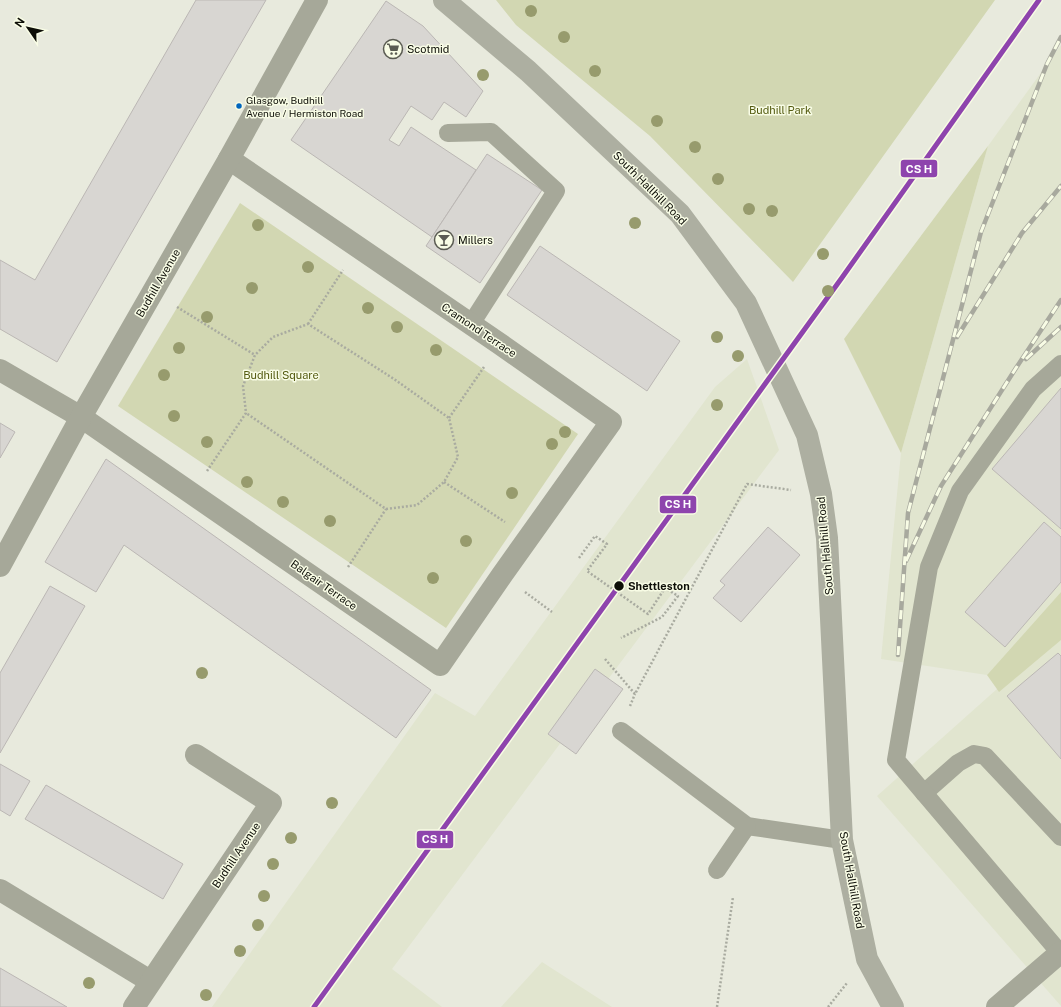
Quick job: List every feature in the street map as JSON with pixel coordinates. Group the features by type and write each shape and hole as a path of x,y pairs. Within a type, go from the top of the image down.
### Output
{"street":[{"name":"Budhill Avenue","path":"0,566 81,417 229,159 316,0"},
{"name":"South Hallhill Road","path":"444,0 528,71 680,214 746,303 807,435 822,494 827,538 842,840 867,959 893,1007"},
{"name":"Cramond Terrace","path":"229,159 471,324 611,422 528,538"},
{"name":"Balgair Terrace","path":"0,370 81,417 440,665 528,538"},
{"name":"Budhill Avenue","path":"134,1007 150,981 271,803 196,755"},
{"path":"0,890 150,981"},
{"path":"997,1007 1060,953"}],"lane":[{"path":"448,133 491,132 556,191 471,324"},
{"path":"1060,953 896,760 929,567 960,491 1033,389 1061,364"},
{"path":"621,731 748,826 842,840"},
{"path":"924,793 958,763 974,754 985,756 1061,837"},
{"path":"717,870 748,826"}],"path":[{"path":"192,494 246,413 243,386 255,355 273,337 308,324 358,247"},
{"path":"177,307 255,355"},
{"path":"246,413 386,509 417,505 444,482 458,457 449,418 394,379 308,324"},
{"path":"449,418 500,344"},
{"path":"444,482 528,538"},
{"path":"605,659 635,694 747,484 822,494"},
{"path":"332,590 386,509"},
{"path":"579,558 595,536 607,544 587,571 648,614 665,588 678,596 662,617 621,638"},
{"path":"502,575 552,612"},
{"path":"717,1007 733,898"}],"shaded area":[{"path":"1061,45 1061,592 987,675 881,659 901,453 988,146"},
{"path":"747,359 779,450 392,969 442,1007 212,1007 435,693 475,716 715,387"},
{"path":"1061,632 1061,1006 877,796"},
{"path":"542,962 612,1007 501,1007"}],"green space":[{"name":"Budhill Park","path":"496,0 995,0 793,282 650,136 516,25"},
{"path":"988,146 901,453 844,339"},
{"name":"Budhill Square","path":"240,203 578,434 446,628 118,406"},
{"path":"1061,592 1061,640 999,692 987,675"}],"building":[{"path":"196,0 266,0 57,362 0,329 0,260 35,280"},
{"path":"386,1 423,26 483,91 466,117 444,102 432,120 411,106 389,140 399,146 411,127 476,170 432,237 291,140"},
{"path":"487,154 542,190 480,283 426,246"},
{"path":"540,246 680,341 647,391 507,295"},
{"path":"1061,388 1061,529 992,469"},
{"path":"0,423 15,432 0,458"},
{"path":"106,459 431,690 396,738 124,545 96,592 45,562"},
{"path":"1044,522 1061,537 1061,582 1005,647 965,612"},
{"path":"768,527 800,555 741,622 713,598 725,585 720,581"},
{"path":"50,586 85,606 0,753 0,673"},
{"path":"1058,653 1061,656 1061,759 1007,696"},
{"path":"595,669 623,689 576,754 548,734"},
{"path":"0,764 30,781 10,816 0,810"},
{"path":"46,785 183,864 163,899 25,819"},
{"path":"0,968 67,1007 0,1007"}],"railway":[{"path":"898,655 908,513 981,232 1047,64 1061,37"},
{"path":"957,337 1022,233 1061,186"},
{"path":"906,561 941,486 1061,300"},
{"path":"1026,359 1061,327"}],"transit line":[{"path":"314,1007 841,279 1039,0"}],"place":[{"name":"Scotmid","path":"393,49"},
{"name":"Glasgow, Budhill Avenue / Hermiston Road","path":"239,106"},
{"name":"Millers","path":"444,240"},
{"name":"Shettleston","path":"619,586"}]}
